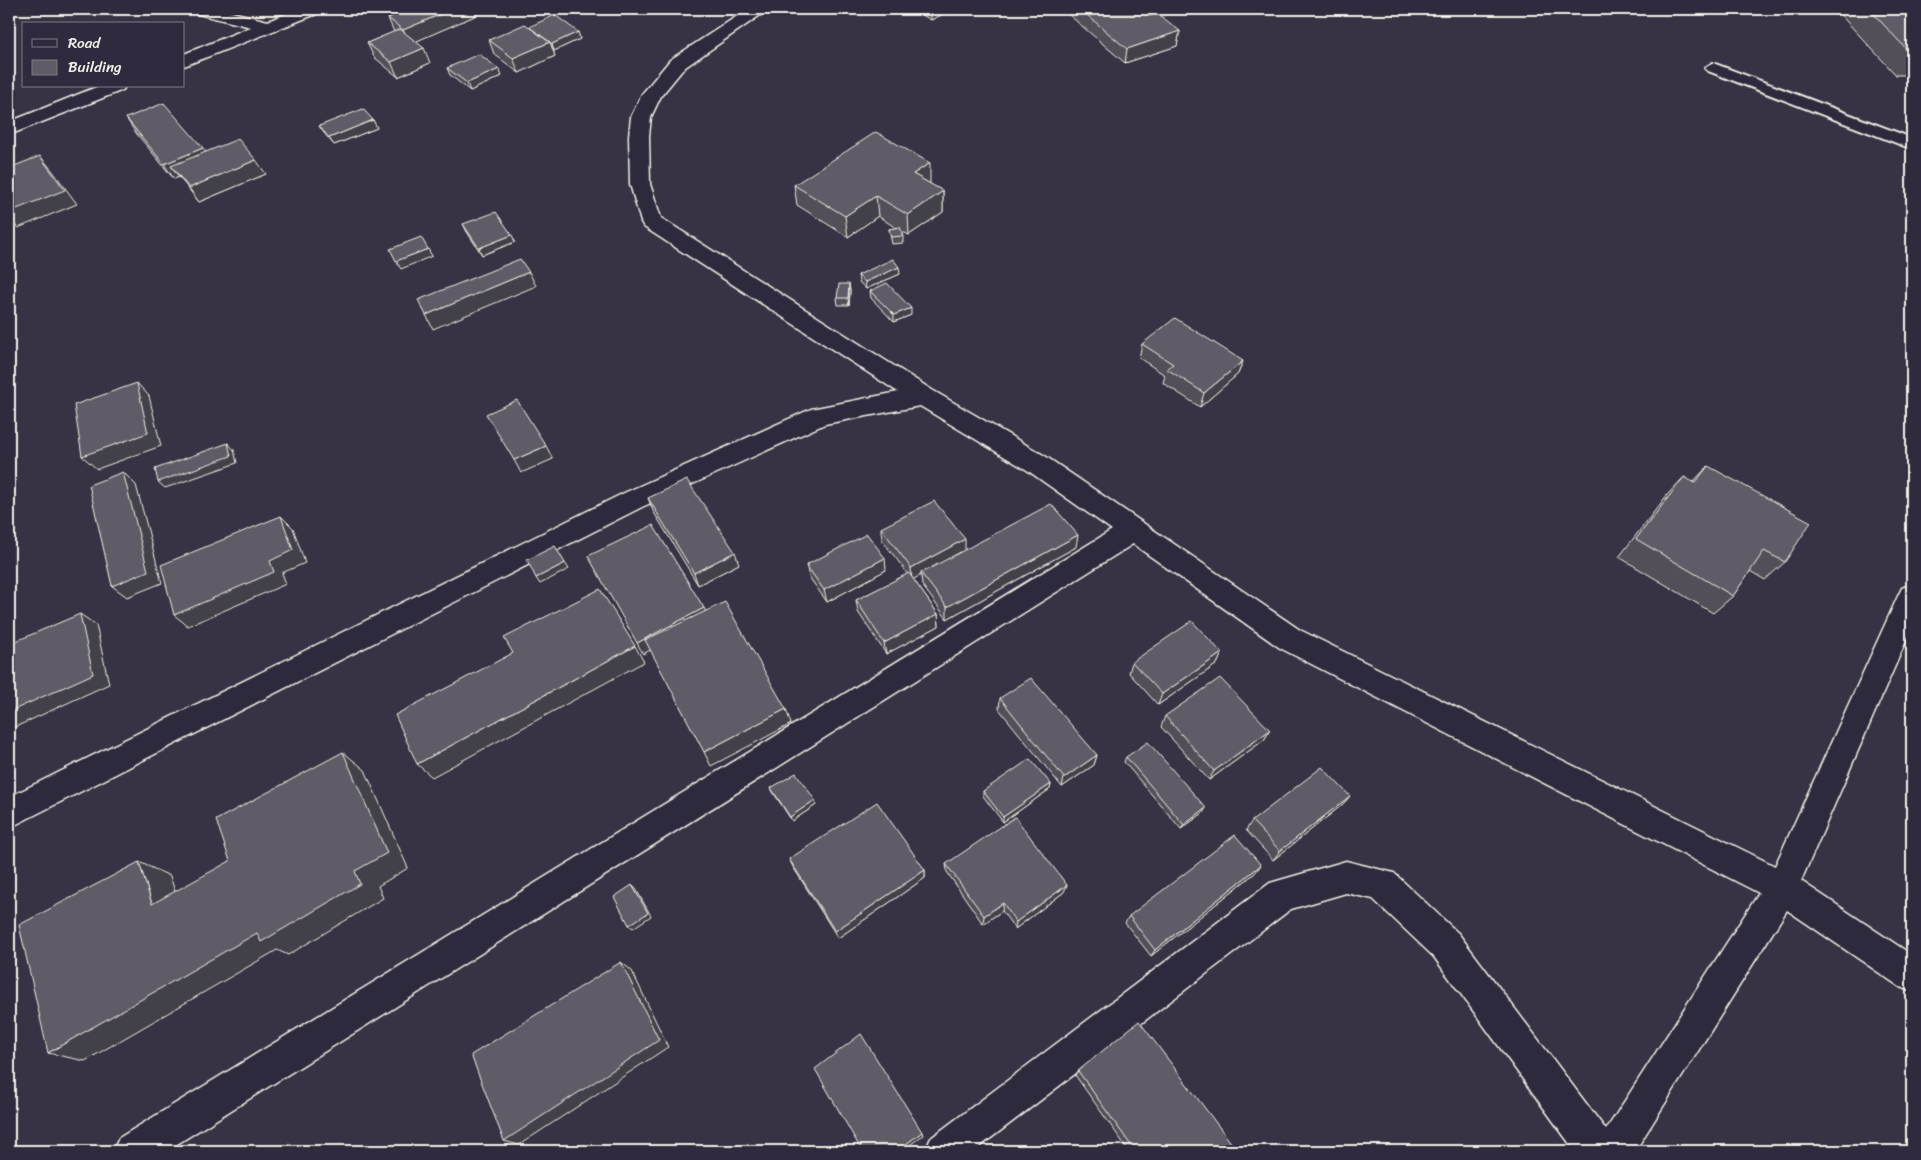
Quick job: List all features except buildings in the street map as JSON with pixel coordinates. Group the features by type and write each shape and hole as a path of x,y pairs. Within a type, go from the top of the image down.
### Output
{"street":[{"path":"200,9 268,26"},
{"path":"185,60 313,9"},
{"path":"760,9 677,64 652,94 641,118 639,136 640,184 652,222 817,326 923,396 1036,463 1290,639 1782,886 1912,975"},
{"path":"9,129 111,88"},
{"path":"9,813 633,500 820,416 923,396"},
{"path":"132,1151 1132,531"},
{"path":"1614,1151 1782,886 1912,596"},
{"path":"944,1151 1282,895 1346,877 1382,885 1446,945 1598,1151"}],"lane":[{"path":"1713,68 1912,144"}]}
